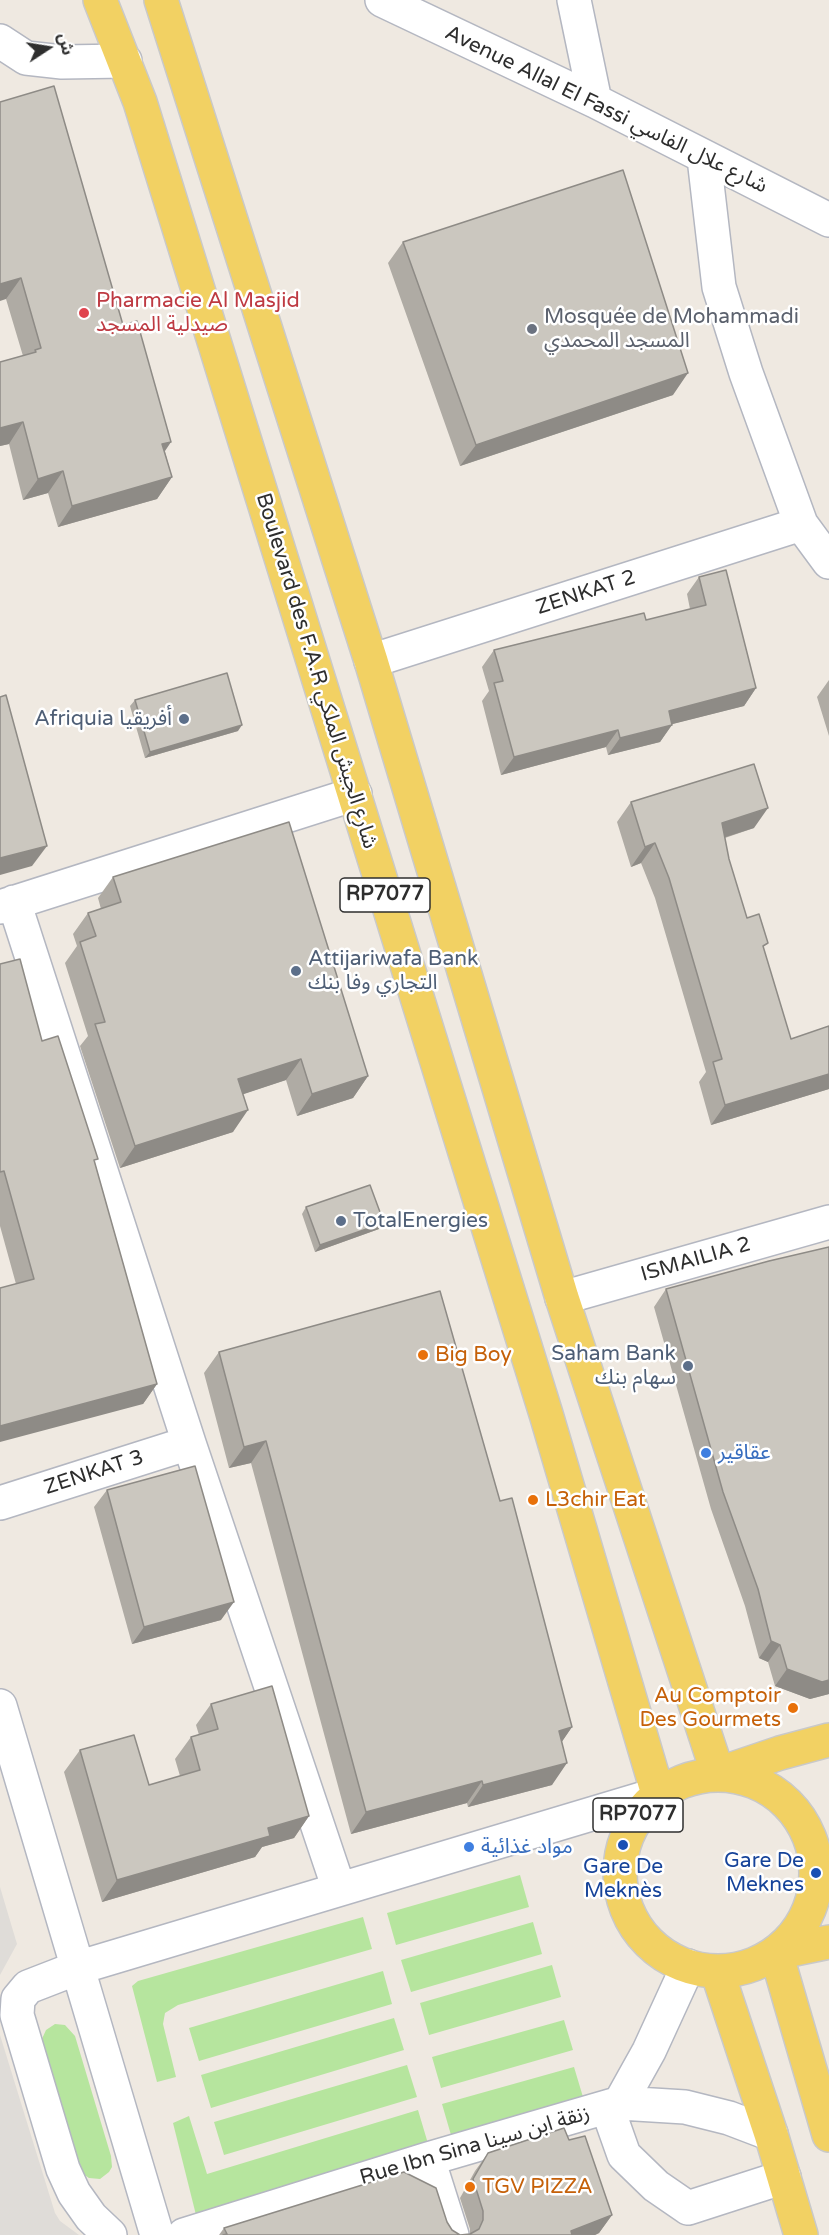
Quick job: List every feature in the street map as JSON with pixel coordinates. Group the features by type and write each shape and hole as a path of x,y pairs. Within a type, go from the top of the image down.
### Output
{"main road":[{"name":"Boulevard des F.A.R شارع الجيش الملكي","path":"100,0 125,61 143,114 355,794 546,1414 658,1794"},
{"name":"RP7077","path":"161,0 371,661 562,1298 718,1774"},
{"path":"718,1774 780,1753 829,1740"},
{"name":"RP7077","path":"718,1774 748,1779 776,1793 797,1815 811,1843 816,1873 811,1903 797,1930 776,1953 758,1963 738,1969 703,1969 663,1954 640,1933 626,1906 620,1875 623,1845 637,1816 658,1794 676,1783 697,1776 718,1774"},
{"path":"829,1942 776,1953 829,2135"},
{"path":"703,1969 771,2134 801,2235"}],"street":[{"name":"Avenue Allal El Fassi شارع علال الفاسي","path":"382,0 595,101 829,220"},
{"path":"574,0 595,101"},
{"path":"0,42 26,58 62,62 125,61"},
{"path":"704,158 719,286 746,373 801,524 829,562"},
{"name":"ZENKAT 2","path":"371,661 801,524"},
{"path":"339,1889 7,904 355,794"},
{"name":"ISMAILIA 2","path":"562,1298 829,1222"},
{"name":"ZENKAT 3","path":"0,1503 189,1443"},
{"path":"0,1706 157,2235"},
{"path":"110,2235 91,2217 74,2193 63,2169 17,2015 18,1999 28,1987 77,1968 658,1794"},
{"path":"703,1969 613,2105 624,2155 688,2221 784,2177"},
{"path":"613,2105 685,2108 729,2118 771,2134"},
{"name":"Rue Ibn Sina زنقة ابن سينا","path":"184,2235 428,2159 613,2105"},
{"path":"428,2159 452,2235"}],"green space":[{"path":"520,1875 529,1907 396,1945 387,1913"},
{"path":"363,1917 372,1949 178,2005 165,2013 163,2024 176,2077 157,2082 132,1986 138,1981"},
{"path":"533,1922 542,1954 411,1992 401,1960"},
{"path":"552,1965 561,1997 429,2035 420,2003"},
{"path":"383,1971 392,2004 199,2061 189,2028"},
{"path":"394,2018 404,2050 211,2108 201,2075"},
{"path":"564,2020 573,2050 441,2088 432,2057"},
{"path":"55,2024 65,2025 75,2036 111,2156 112,2167 100,2179 89,2178 80,2172 41,2041 46,2030"},
{"path":"407,2065 417,2097 224,2155 214,2122"},
{"path":"574,2067 583,2097 451,2135 442,2104"},
{"path":"418,2110 429,2147 197,2219 173,2123 189,2116 207,2174"}],"shaded area":[{"path":"0,1887 17,1944 0,1975"},
{"path":"0,2035 55,2213 60,2221 79,2235 0,2235"}],"building":[{"path":"54,86 123,325 137,321 171,442 162,444 172,477 72,506 63,471 38,479 23,422 0,428 0,362 36,352 35,350 41,348 21,278 0,284 0,102"},
{"name":"Mosquée de Mohammadi المسجد المحمدي","path":"623,170 688,373 476,445 403,242"},
{"path":"726,570 756,688 669,711 672,725 620,738 618,730 514,757 494,683 503,681 494,650 644,613 646,620 706,605 699,577"},
{"name":"Afriquia أفريقيا","path":"227,673 242,725 150,752 135,700"},
{"path":"6,695 47,846 0,858 0,697"},
{"path":"754,764 768,808 722,823 729,859 747,918 759,914 768,943 763,946 791,1039 829,1026 829,1074 725,1105 713,1062 722,1059 669,878 655,843 645,847 631,802"},
{"path":"289,822 368,1076 312,1094 301,1059 238,1079 248,1110 135,1146 95,1024 105,1022 80,942 96,936 88,913 121,902 113,877"},
{"path":"20,959 42,1041 58,1036 98,1159 94,1160 157,1384 0,1426 0,1288 34,1279 4,1171 0,1172 0,964"},
{"name":"TotalEnergies","path":"370,1185 384,1223 320,1245 306,1207"},
{"path":"829,1247 829,1680 822,1682 787,1669 780,1645 771,1641 758,1589 723,1492 666,1289"},
{"path":"440,1291 500,1501 512,1498 572,1727 559,1731 567,1763 483,1785 482,1781 366,1812 266,1441 244,1447 219,1352"},
{"path":"195,1466 234,1602 144,1627 107,1490"},
{"path":"272,1686 309,1816 268,1828 270,1836 117,1880 80,1750 134,1735 149,1785 200,1770 191,1737 218,1729 211,1704"},
{"path":"564,2128 569,2140 585,2136 612,2215 571,2231 572,2235 460,2235 470,2234 479,2229 483,2220 483,2211 473,2179 488,2153"},
{"path":"404,2172 436,2188 447,2222 452,2230 460,2235 223,2235 227,2234 224,2228"}],"place":[{"name":"Pharmacie Al Masjid صيدلية المسجد","path":"84,313"},
{"name":"Mosquée de Mohammadi المسجد المحمدي","path":"532,329"},
{"name":"Afriquia أفريقيا","path":"184,719"},
{"name":"Attijariwafa Bank التجاري وفا بنك","path":"296,971"},
{"name":"TotalEnergies","path":"341,1221"},
{"name":"Big Boy","path":"423,1355"},
{"name":"Saham Bank سهام بنك","path":"688,1366"},
{"name":"عقاقير","path":"706,1453"},
{"name":"L3chir Eat","path":"533,1500"},
{"name":"Au Comptoir Des Gourmets","path":"793,1708"},
{"name":"Gare De Meknès","path":"623,1845"},
{"name":"مواد غذائية","path":"469,1847"},
{"name":"Gare De Meknes","path":"816,1873"},
{"name":"TGV PIZZA","path":"470,2187"}]}
